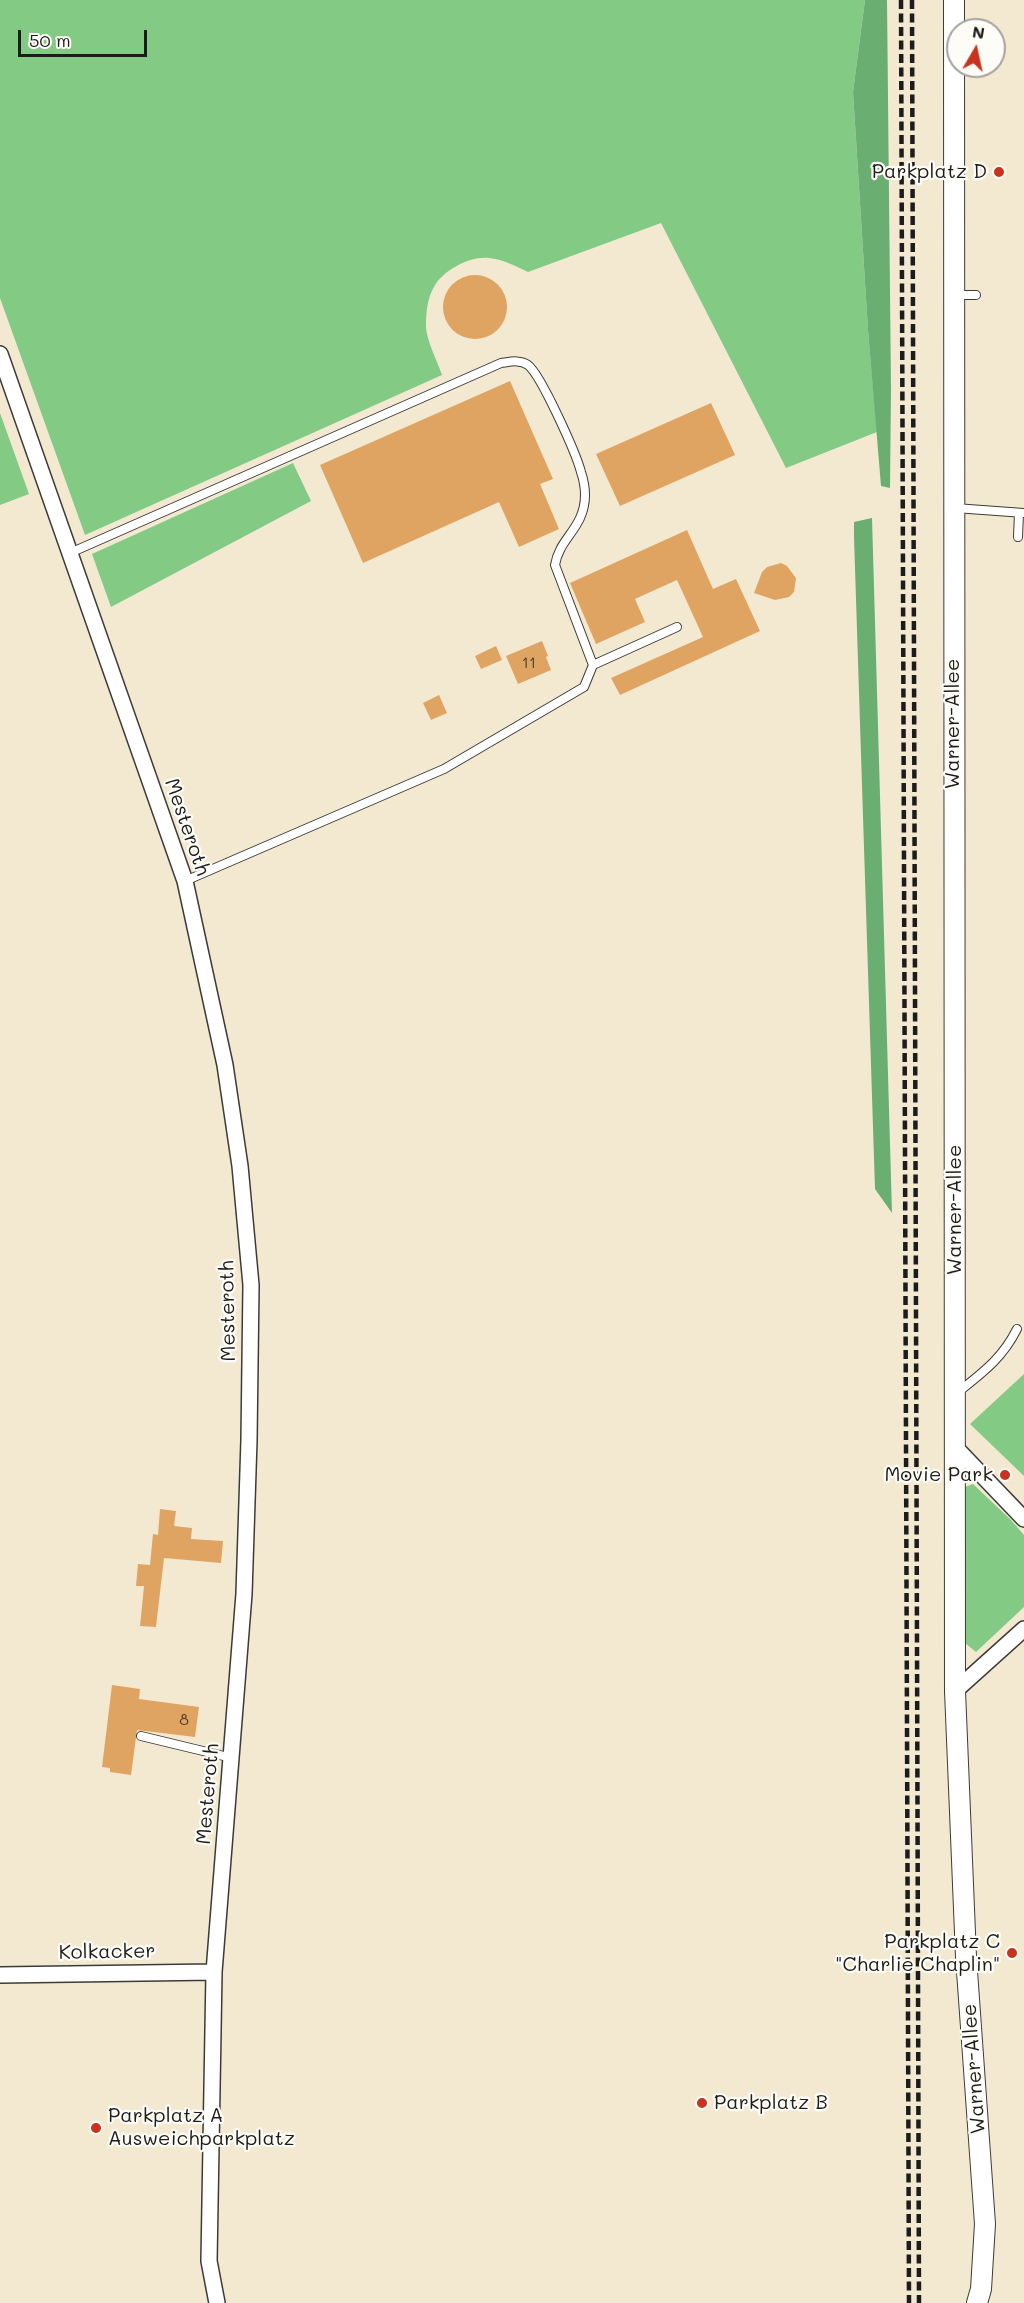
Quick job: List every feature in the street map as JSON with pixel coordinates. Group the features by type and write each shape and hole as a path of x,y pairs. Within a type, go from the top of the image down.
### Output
{"street":[{"name":"Warner-Allee","path":"954,0 955,1691 966,1957 986,2224 981,2289 977,2303"},
{"name":"Mesteroth","path":"0,354 185,880 225,1065 240,1166 251,1285 249,1440 244,1594 214,1972 209,2260 217,2303"},
{"path":"956,1447 1024,1519"},
{"path":"955,1691 1024,1629"},
{"name":"Kolkacker","path":"0,1975 214,1972"}],"lane":[{"path":"953,295 976,295"},
{"path":"70,553 501,363 516,361 526,363 539,377 581,471 585,495 581,519 557,552 555,565 593,665 584,687 444,769 185,880"},
{"path":"954,508 1021,513 1018,537"},
{"path":"593,665 677,627"},
{"path":"955,1395 992,1365 1007,1349 1017,1329"},
{"path":"141,1736 232,1758"}],"green space":[{"path":"0,0 865,0 853,92 877,432 786,468 661,223 528,272 504,261 489,258 474,259 458,265 438,281 427,306 427,333 442,375 85,535 0,298"},
{"path":"865,0 887,0 890,488 881,486 868,330 853,92"},
{"path":"0,413 29,494 0,505"},
{"path":"293,463 311,501 111,607 92,554"},
{"path":"872,518 892,1213 875,1189 854,537 854,522"},
{"path":"1024,1374 1024,1476 970,1424"},
{"path":"973,1484 1024,1535 1024,1607 976,1652 965,1643 965,1487"}],"building":[{"path":"475,275 493,281 501,289 507,307 501,325 493,333 475,339 457,333 449,325 443,307 449,289 457,281"},
{"path":"510,381 553,479 540,484 559,529 519,547 499,502 363,563 320,465"},
{"path":"711,403 735,455 620,506 596,454"},
{"path":"687,530 713,589 736,579 760,631 620,695 611,678 703,637 677,580 635,599 645,622 596,644 570,583"},
{"path":"781,563 787,566 796,578 794,592 789,597 775,600 754,593 762,572 767,567"},
{"path":"542,641 551,670 518,684 506,656"},
{"path":"496,646 502,660 481,669 475,656"},
{"path":"439,695 447,713 431,720 423,703"},
{"path":"160,1509 176,1511 174,1526 192,1528 191,1539 223,1541 221,1563 164,1558 156,1627 140,1626 144,1586 136,1586 138,1564 150,1565 153,1534 158,1535"},
{"path":"112,1685 140,1689 139,1699 199,1707 195,1737 137,1730 131,1775 110,1772 110,1768 102,1767"}],"railway":[{"path":"901,0 909,2303"},
{"path":"912,0 919,2303"}],"place":[{"name":"Parkplatz D","path":"999,172"},
{"name":"Movie Park","path":"1005,1475"},
{"name":"Parkplatz C \"Charlie Chaplin\"","path":"1012,1953"},
{"name":"Parkplatz B","path":"702,2103"},
{"name":"Parkplatz A Ausweichparkplatz","path":"96,2128"}]}
